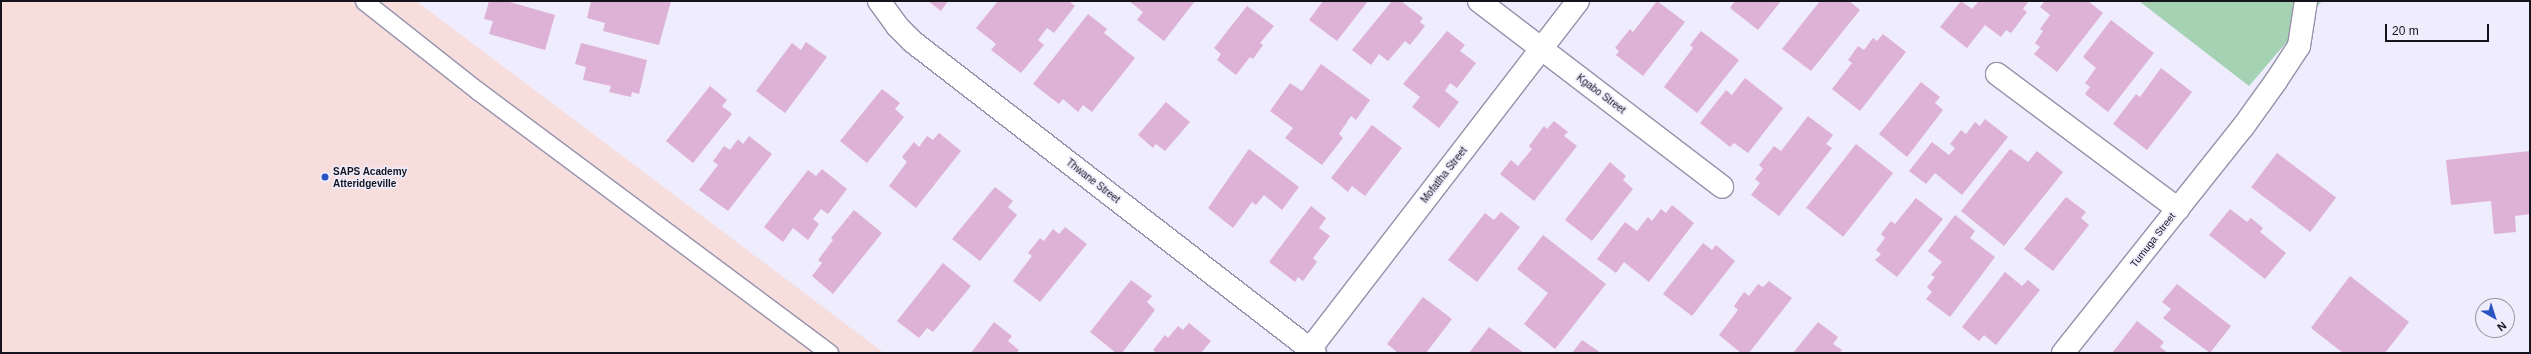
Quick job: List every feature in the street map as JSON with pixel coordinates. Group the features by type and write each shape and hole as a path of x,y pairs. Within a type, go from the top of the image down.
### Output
{"street":[{"name":"Thwane Street","path":"879,1 897,26 913,42 1312,351"},
{"name":"Kgabo Street","path":"1479,1 1722,187"},
{"name":"Mofatlha Street","path":"1312,351 1578,1"},
{"name":"Tumuga Street","path":"2063,353 2243,127 2299,46 2306,1"},
{"path":"1997,74 2178,209"}],"lane":[{"path":"364,1 478,91 829,353"}],"shaded area":[{"name":"SAPS Academy Atteridgeville","path":"1,1 416,1 884,353 1,353"}],"green space":[{"path":"2139,1 2322,1 2249,86"}],"building":[{"path":"489,1 506,1 555,15 545,50 489,34 493,21 484,19"},
{"path":"591,1 671,1 659,45 603,31 605,23 587,18"},
{"path":"928,1 948,1 941,11"},
{"path":"998,1 1069,1 1075,6 1054,33 1047,28 1038,40 1044,45 1021,73 991,50 996,44 976,28"},
{"path":"1129,1 1195,1 1164,41 1137,20 1143,12"},
{"path":"1323,1 1368,1 1337,41 1309,20"},
{"path":"1392,1 1401,1 1423,18 1420,22 1425,26 1410,45 1405,41 1388,61 1379,54 1371,65 1352,50"},
{"path":"1657,1 1685,22 1643,76 1616,55 1619,51 1615,48 1630,29 1633,32"},
{"path":"1735,1 1781,1 1758,30 1730,8"},
{"path":"1820,1 1849,1 1860,10 1811,71 1782,49"},
{"path":"1961,1 1972,9 1979,1 2029,1 2023,9 2027,12 2011,33 2006,30 2001,37 1985,25 1967,48 1940,27"},
{"path":"2045,1 2088,1 2103,13 2057,72 2034,54 2040,47 2035,43 2043,31 2040,29 2050,15 2040,7"},
{"path":"1247,6 1274,26 1260,43 1263,45 1253,59 1250,57 1236,75 1217,60 1221,54 1214,48"},
{"path":"1088,14 1107,29 1104,33 1135,58 1092,112 1083,105 1078,112 1063,99 1059,104 1033,84"},
{"path":"2111,20 2154,53 2108,112 2085,94 2090,87 2085,83 2096,68 2083,57"},
{"path":"1447,31 1465,45 1460,51 1476,63 1457,88 1450,83 1445,91 1459,102 1439,128 1412,107 1420,97 1403,84"},
{"path":"1701,31 1739,60 1697,113 1664,87 1693,48 1690,45"},
{"path":"1883,34 1906,52 1860,111 1832,89 1852,63 1848,60 1858,46 1864,50 1873,38 1877,41"},
{"path":"806,42 827,57 785,113 756,91 792,43 801,50"},
{"path":"581,43 647,60 639,94 632,92 631,97 609,92 611,86 583,80 586,67 575,64"},
{"path":"1321,64 1370,100 1356,120 1351,116 1339,134 1343,138 1322,165 1285,138 1293,128 1270,111 1290,83 1302,91"},
{"path":"2161,68 2192,92 2147,150 2113,124 2136,94 2140,97"},
{"path":"1745,78 1783,108 1748,153 1734,143 1730,147 1700,123 1726,90 1732,95"},
{"path":"1921,82 1940,97 1935,103 1943,110 1907,157 1879,134"},
{"path":"710,86 727,100 722,106 732,114 693,163 666,141"},
{"path":"882,89 900,103 895,109 904,117 867,163 840,141"},
{"path":"1166,102 1190,122 1165,151 1156,144 1153,148 1138,135"},
{"path":"1808,116 1833,135 1826,144 1832,148 1779,216 1751,195 1760,183 1755,179 1763,169 1759,165 1774,146 1781,151"},
{"path":"1985,119 2008,137 1962,195 1935,173 1926,184 1909,171 1932,142 1949,155 1955,148 1950,144 1961,130 1966,134 1975,122 1980,126"},
{"path":"1554,121 1568,132 1564,136 1577,146 1534,201 1500,174 1511,160 1518,166 1532,149 1529,146 1544,126 1547,129"},
{"path":"1372,125 1402,148 1365,196 1352,186 1348,192 1331,178"},
{"path":"939,133 961,151 916,208 889,186 907,162 902,157 914,142 919,147 927,136 933,140"},
{"path":"749,136 772,154 728,211 699,190 718,165 713,161 724,146 730,150 738,139 743,144"},
{"path":"1856,144 1893,173 1843,237 1806,208"},
{"path":"1249,149 1299,187 1282,210 1264,195 1256,205 1252,202 1233,228 1208,208"},
{"path":"2010,149 2028,162 2037,151 2063,172 2004,246 1961,211"},
{"path":"2530,151 2530,214 2515,216 2516,232 2494,234 2491,201 2451,205 2446,160"},
{"path":"2277,153 2336,198 2310,232 2251,187"},
{"path":"1610,162 1626,176 1623,180 1633,189 1592,241 1565,220"},
{"path":"822,169 847,189 828,214 821,209 813,219 819,224 808,240 793,228 783,242 764,227 808,170 816,176"},
{"path":"995,187 1013,201 1008,207 1017,215 980,261 952,239"},
{"path":"2066,197 2086,212 2081,218 2089,225 2053,271 2024,249"},
{"path":"1916,198 1943,219 1897,277 1875,260 1881,254 1876,250 1885,238 1881,234 1891,221 1895,224"},
{"path":"1672,205 1694,223 1649,282 1624,262 1616,273 1597,259 1625,222 1637,231 1648,217 1652,221 1661,209 1666,213"},
{"path":"1311,206 1326,218 1319,228 1330,236 1313,258 1317,262 1303,281 1298,277 1295,282 1269,262"},
{"path":"2230,209 2247,222 2251,218 2263,228 2260,232 2286,253 2265,279 2209,235"},
{"path":"854,210 882,233 833,294 812,276 822,263 818,260 833,240 831,238"},
{"path":"1501,212 1520,227 1477,282 1448,260 1485,213 1494,220"},
{"path":"1955,215 1975,231 1970,238 1995,257 1950,317 1926,299 1932,292 1927,287 1935,277 1931,275 1942,262 1928,251"},
{"path":"1065,227 1087,244 1040,302 1013,281 1032,256 1028,253 1040,238 1044,241 1053,229 1059,234"},
{"path":"1543,235 1606,284 1555,349 1524,324 1548,293 1517,269"},
{"path":"1703,243 1712,250 1716,245 1735,261 1692,316 1663,294"},
{"path":"943,263 971,286 933,332 927,328 919,338 897,321"},
{"path":"2005,272 2022,286 2028,280 2040,290 1996,345 1984,335 1979,341 1962,327"},
{"path":"2350,276 2409,322 2385,353 2343,353 2311,328"},
{"path":"1131,280 1152,296 1147,302 1155,310 1122,353 1116,353 1090,332"},
{"path":"1769,281 1792,298 1749,353 1741,353 1719,335 1738,310 1734,306 1744,292 1749,296 1758,284 1763,287"},
{"path":"2177,284 2231,326 2210,353 2163,318 2171,309 2162,302"},
{"path":"1423,297 1452,319 1426,353 1395,353 1396,351 1387,344"},
{"path":"2137,321 2164,342 2160,347 2168,353 2112,353"},
{"path":"994,322 1012,336 1008,341 1019,350 1017,353 971,353"},
{"path":"1818,322 1838,337 1833,344 1842,350 1839,353 1793,353"},
{"path":"1189,323 1211,341 1201,353 1157,353 1153,350 1165,335 1168,338 1178,326 1183,330"},
{"path":"1489,327 1524,353 1469,353"},
{"path":"1582,340 1601,353 1572,353"}],"place":[{"name":"SAPS Academy Atteridgeville","path":"325,177"}]}
